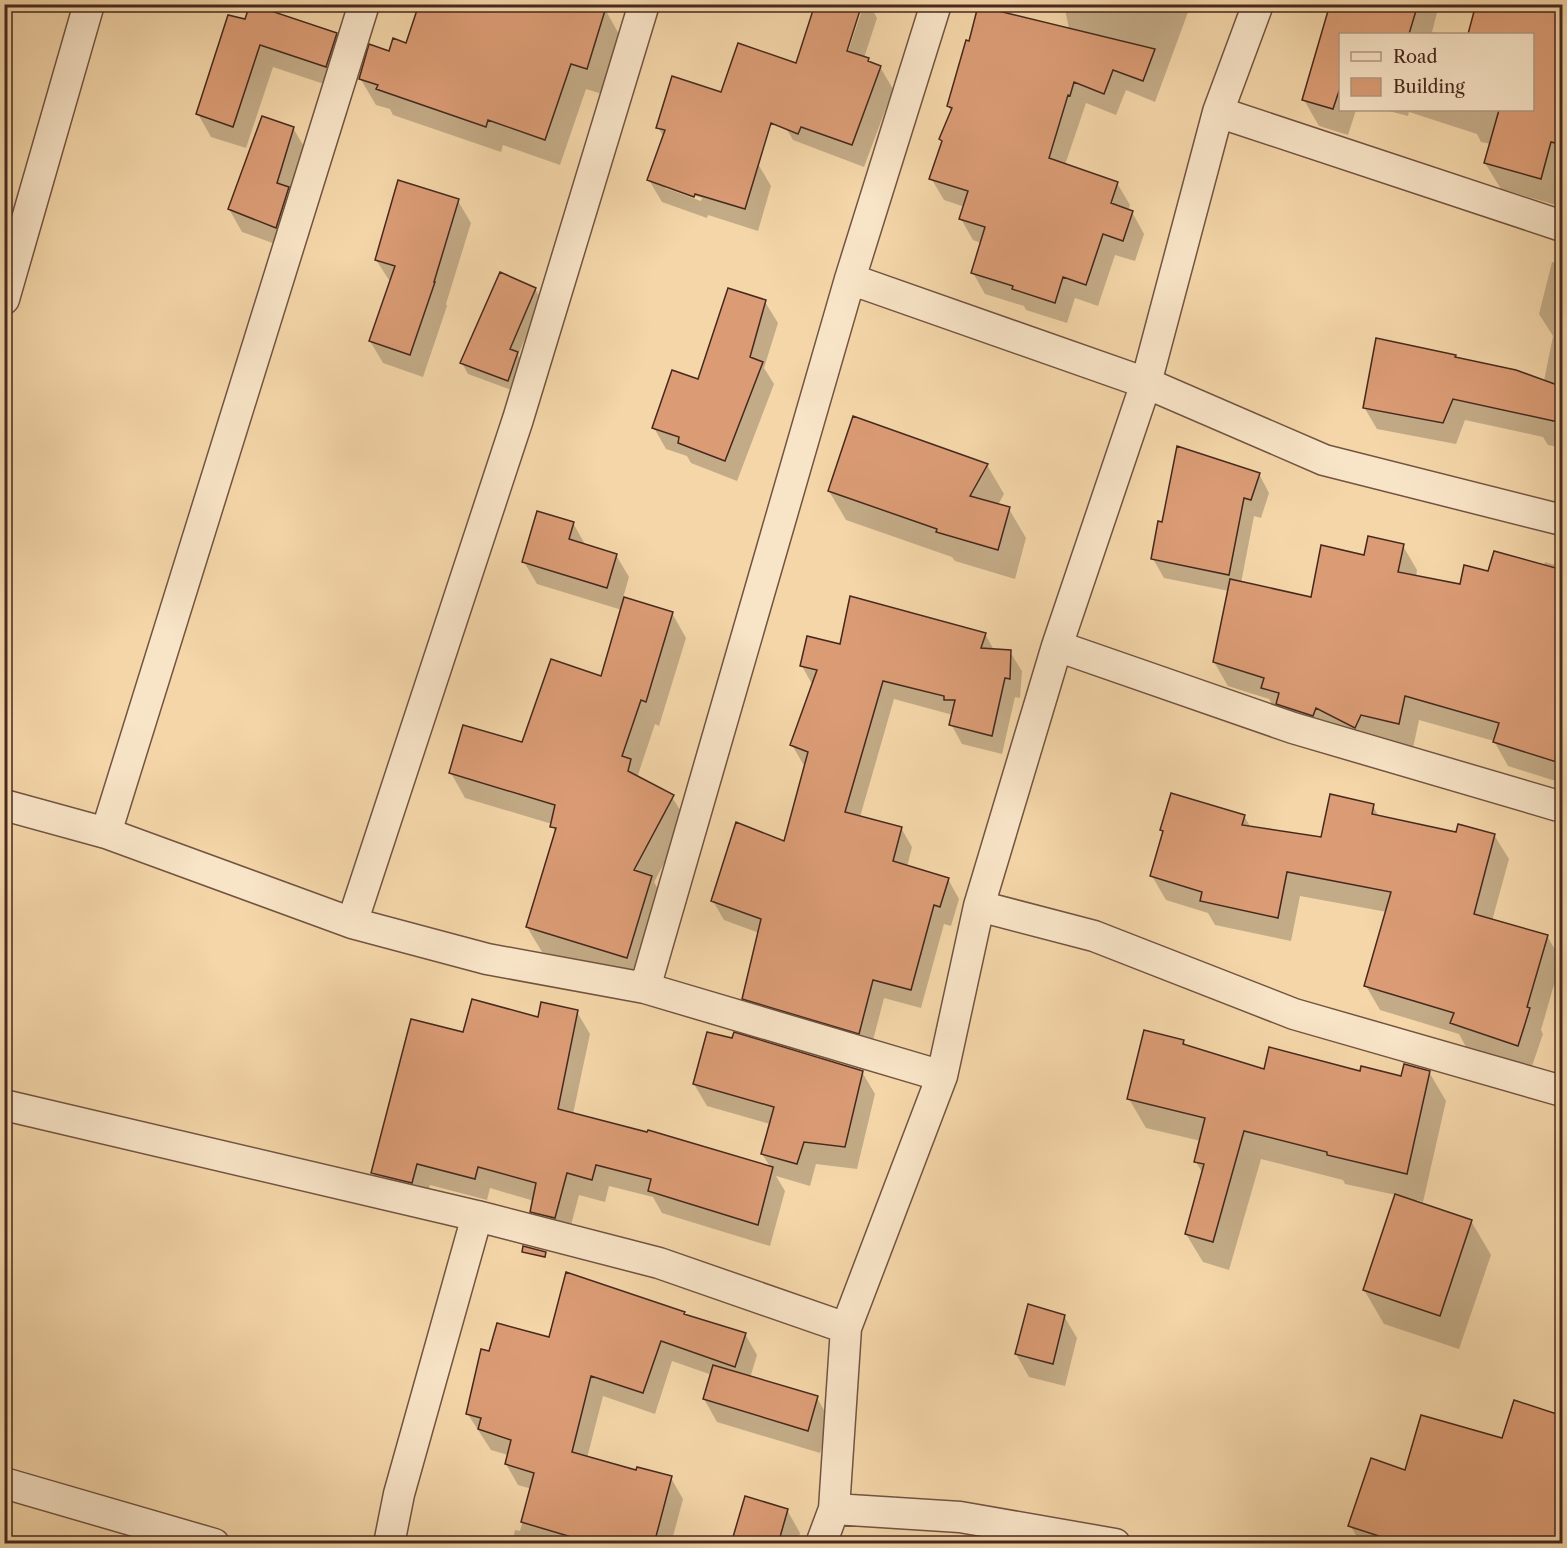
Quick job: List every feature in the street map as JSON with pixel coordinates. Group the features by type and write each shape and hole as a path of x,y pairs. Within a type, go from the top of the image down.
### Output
{"street":[{"path":"4,299 89,4"},
{"path":"106,833 364,4"},
{"path":"352,923 518,419 644,4"},
{"path":"645,988 850,279 936,4"},
{"path":"821,1544 834,1509 846,1328 942,1076 979,906 1057,646 1146,383 1218,112 1258,4"},
{"path":"1218,112 1563,226"},
{"path":"850,279 1146,383 1324,460 1563,520"},
{"path":"1057,646 1293,728 1563,807"},
{"path":"4,805 106,833 352,923 487,959 645,988 942,1076"},
{"path":"979,906 1094,936 1294,1014 1563,1091"},
{"path":"4,1105 477,1216 659,1263 846,1328"},
{"path":"389,1544 399,1494 477,1216"},
{"path":"4,1484 214,1544"},
{"path":"834,1509 960,1518 1115,1544"}],"building":[{"path":"250,4 337,33 326,67 260,45 233,127 196,114 228,15 245,19"},
{"path":"419,4 607,4 587,69 571,64 545,140 488,120 486,127 376,89 378,85 359,79 369,44 389,51 393,38 406,43"},
{"path":"815,4 862,4 847,51 869,58 868,61 881,66 852,145 801,127 798,134 771,123 745,209 695,194 694,197 647,180 665,130 656,128 672,76 721,92 738,43 796,63"},
{"path":"1330,4 1418,4 1409,33 1339,33 1339,91 1333,109 1302,100"},
{"path":"1476,4 1563,4 1563,145 1551,142 1541,179 1484,163 1499,111 1534,111 1534,33 1468,33"},
{"path":"978,6 1155,49 1143,81 1113,70 1104,94 1074,82 1070,96 1068,95 1049,158 1118,182 1111,203 1133,211 1123,241 1103,234 1086,285 1063,277 1055,303 1012,289 1013,286 971,273 985,227 959,219 968,191 929,179 942,141 939,139 952,108 947,106"},
{"path":"262,116 294,127 277,183 289,187 276,228 228,209"},
{"path":"398,180 459,199 435,282 410,355 369,341 395,266 375,260"},
{"path":"500,272 536,288 510,349 518,352 508,381 460,363"},
{"path":"728,288 766,300 750,357 763,362 725,461 678,443 679,437 652,428 672,370 698,379"},
{"path":"1376,338 1516,370 1563,387 1563,423 1453,399 1443,423 1363,408"},
{"path":"853,416 988,464 970,496 1010,507 998,550 936,532 937,529 828,491"},
{"path":"1177,446 1260,473 1251,500 1244,498 1229,575 1151,559 1158,521 1162,522"},
{"path":"537,511 574,522 569,539 617,554 607,588 522,562"},
{"path":"1368,536 1404,544 1398,572 1460,584 1464,565 1488,571 1494,551 1563,570 1563,764 1493,742 1499,723 1405,696 1399,724 1361,715 1355,728 1316,708 1313,716 1276,704 1279,693 1261,688 1264,678 1213,662 1230,579 1311,597 1321,545 1364,555"},
{"path":"850,596 986,633 981,648 1011,650 1010,679 1005,678 992,736 949,725 955,700 944,700 944,696 883,681 845,812 902,827 893,861 949,878 940,907 934,905 911,990 873,980 859,1034 742,999 761,919 711,901 736,822 784,841 808,752 790,745 817,670 800,666 807,636 840,644"},
{"path":"624,597 673,612 646,702 641,700 622,756 631,759 628,771 674,795 634,870 652,876 627,958 526,927 556,828 550,827 555,805 449,773 463,725 522,742 551,659 601,676"},
{"path":"1171,793 1245,815 1242,825 1321,837 1330,794 1374,804 1372,814 1456,832 1458,824 1495,834 1474,914 1548,935 1518,1046 1450,1023 1454,1013 1364,986 1391,892 1287,872 1278,918 1200,901 1202,892 1150,876"},
{"path":"472,999 538,1017 541,1002 578,1010 558,1109 647,1132 648,1130 773,1167 758,1225 648,1191 651,1179 596,1165 592,1180 567,1173 555,1218 530,1212 536,1183 478,1167 475,1179 417,1164 412,1183 371,1173 411,1019 463,1032"},
{"path":"1144,1030 1184,1040 1183,1044 1264,1069 1269,1047 1360,1071 1361,1066 1401,1076 1404,1064 1430,1071 1407,1174 1327,1155 1327,1152 1244,1131 1213,1242 1185,1234 1204,1164 1194,1162 1205,1118 1127,1099"},
{"path":"707,1032 732,1038 734,1032 863,1071 845,1147 804,1142 797,1164 761,1154 774,1107 693,1084"},
{"path":"1395,1194 1472,1220 1440,1316 1363,1290"},
{"path":"523,1246 546,1252 545,1257 522,1252"},
{"path":"566,1272 685,1312 684,1314 746,1333 735,1367 661,1341 643,1393 591,1376 572,1452 636,1470 637,1467 672,1476 654,1544 595,1544 521,1522 534,1473 505,1464 511,1440 478,1429 481,1418 466,1414 481,1349 489,1351 497,1323 549,1337"},
{"path":"1028,1304 1065,1315 1053,1364 1015,1354"},
{"path":"713,1365 818,1396 808,1431 703,1399"},
{"path":"1514,1400 1563,1416 1563,1544 1383,1544 1385,1538 1348,1526 1371,1458 1405,1470 1421,1415 1502,1438"},
{"path":"745,1496 788,1509 778,1544 753,1544 733,1537"}]}
